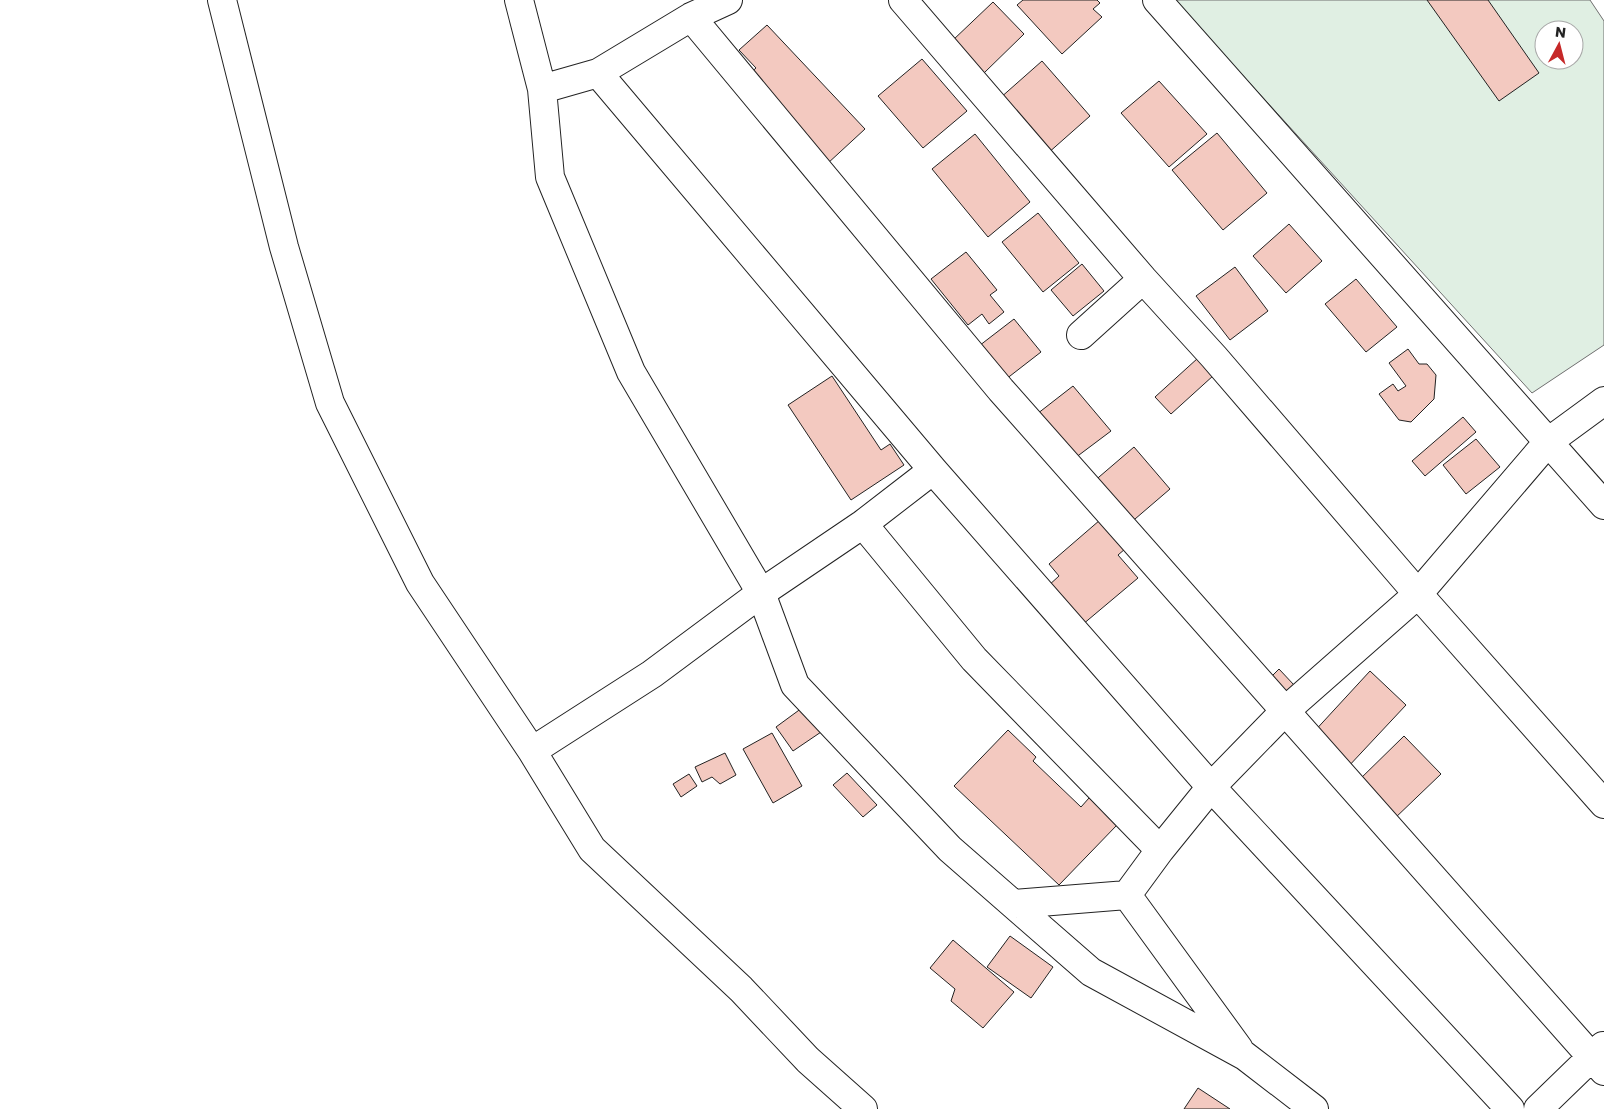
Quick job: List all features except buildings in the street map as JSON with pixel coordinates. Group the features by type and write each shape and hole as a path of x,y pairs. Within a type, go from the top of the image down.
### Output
{"street":[{"path":"222,0 284,247 330,403 420,583 532,751 592,849 741,989 808,1060 863,1109"},
{"path":"519,0 542,89 550,177 631,372 761,593 795,685 950,850 1015,904 1090,972 1244,1056 1314,1109"},
{"path":"542,89 598,73 691,17 728,0"},
{"path":"903,0 1143,279 1214,357 1418,594 1604,804"},
{"path":"1157,0 1604,505"},
{"path":"691,17 1001,390 1192,608 1600,1058 1538,1109"},
{"path":"598,73 933,470 1211,787 1510,1109"},
{"path":"1081,335 1143,279"},
{"path":"1015,904 1127,895 1160,850 1211,787 1286,711 1418,594 1548,442 1604,401"},
{"path":"532,751 652,674 761,593 863,524 933,470"},
{"path":"863,524 974,659 1160,850"},
{"path":"1127,895 1244,1056"}],"green space":[{"path":"1174,0 1590,0 1604,21 1604,345 1532,393"}]}
